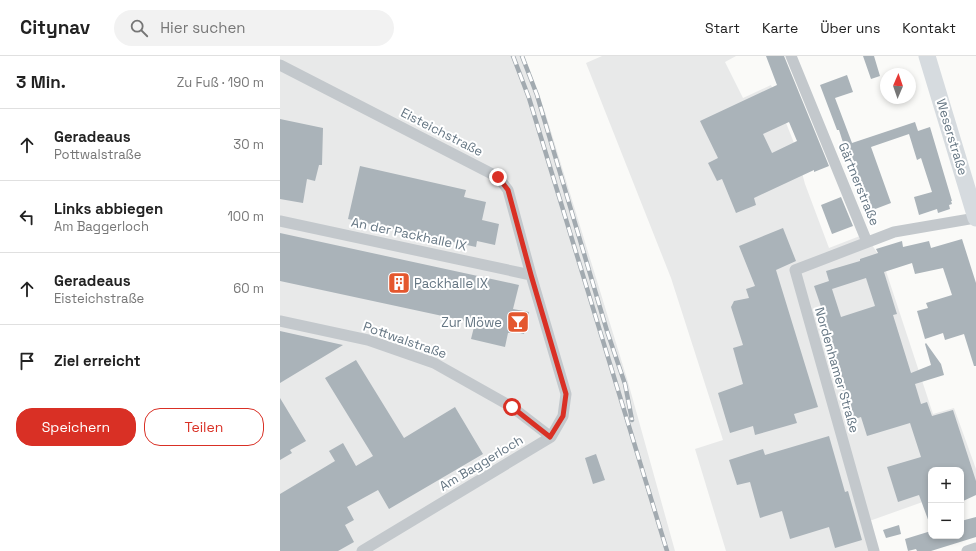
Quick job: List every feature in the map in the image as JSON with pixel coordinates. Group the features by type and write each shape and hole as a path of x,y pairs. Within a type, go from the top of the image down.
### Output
{"main road":[{"name":"Weserstraße","path":"927,56 973,196 976,218"}],"street":[{"name":"Gärtnerstraße","path":"791,56 867,242 894,232 976,218"},
{"name":"Eisteichstraße","path":"280,65 498,177 508,190 531,275"},
{"name":"An der Packhalle IX","path":"280,221 531,275"},
{"name":"Nordenhamer Straße","path":"867,242 795,270 874,551"},
{"name":"Am Baggerloch","path":"362,551 550,437 563,416 566,394 531,275"},
{"name":"Pottwalstraße","path":"280,321 368,340 434,363 512,407 550,437"},
{"path":"967,551 976,548"}],"shaded area":[{"path":"280,56 524,56 545,112 628,382 675,551 280,551"},
{"path":"602,56 736,56 725,62 743,98 771,85 794,143 805,184 829,248 865,234 883,262 933,414 954,408 976,469 976,483 964,473 964,467 928,467 928,500 861,524 870,551 726,551 695,449 723,440 671,278 586,63"}],"building":[{"path":"766,56 784,56 829,166 814,172 814,170 754,198 756,205 736,213 722,179 717,181 708,163 718,158 700,121 777,85","holes":["789,122 797,141 772,153 763,134"]},
{"path":"863,56 874,56 880,76 871,79"},
{"path":"847,75 853,92 835,98 852,143 915,122 918,131 930,127 952,201 952,204 949,205 950,209 938,213 937,209 919,215 914,197 932,192 921,158 917,160 909,134 871,147 891,203 870,211 850,153 847,155 839,130 837,130 820,85"},
{"path":"280,119 323,128 322,165 319,165 315,181 307,179 303,203 280,199"},
{"path":"360,166 466,190 464,197 486,202 482,220 499,224 495,245 477,241 476,247 348,219"},
{"path":"841,197 853,226 832,234 821,205"},
{"path":"783,228 796,261 776,270 818,407 794,414 797,423 755,435 753,426 730,433 718,393 743,384 733,348 743,345 731,307 734,301 749,298 746,289 755,286 739,246"},
{"name":"Packhalle IX","path":"280,233 519,285 513,309 529,312 524,334 516,332 508,333 505,347 471,339 475,323 280,281"},
{"path":"962,239 976,283 976,366 974,366 964,334 945,340 943,333 925,339 917,311 928,308 926,303 952,295 943,268 915,274 912,263 884,272 897,314 893,315 911,373 931,365 926,343 941,364 944,375 915,384 921,404 927,402 932,416 953,410 976,481 976,495 964,501 964,467 928,467 928,520 919,495 898,502 887,467 921,457 910,423 867,436 861,417 852,420 821,323 826,321 814,286 829,281 826,271 860,261 860,259 878,253 876,249 902,241 903,247 929,241 931,248","holes":["866,278 875,306 841,317 832,289"]},
{"path":"280,331 343,345 280,383"},
{"path":"356,360 404,438 455,407 483,454 389,509 378,490 347,507 354,520 345,525 354,542 338,551 280,551 280,494 335,461 329,451 343,443 356,466 373,456 325,378"},
{"path":"280,398 306,441 290,450 292,453 280,460"},
{"path":"829,436 845,492 848,491 862,540 835,548 829,527 790,539 782,511 760,518 750,482 737,485 729,460 763,449 765,455"},
{"path":"596,454 605,480 593,484 585,458"},
{"path":"976,517 976,537 931,551 917,551 916,549 908,551 905,539 928,532 928,539 964,539 964,520"},
{"path":"899,525 901,534 886,538 883,530"}],"railway":[{"path":"513,56 529,98 667,551"},
{"path":"522,56 537,95 607,331 625,384 632,420"}],"place":[{"name":"Packhalle IX","path":"399,283"},
{"name":"Zur Möwe","path":"518,322"}],"route":[{"path":"498,177 508,190 566,394 563,416 550,437 512,407"}]}
